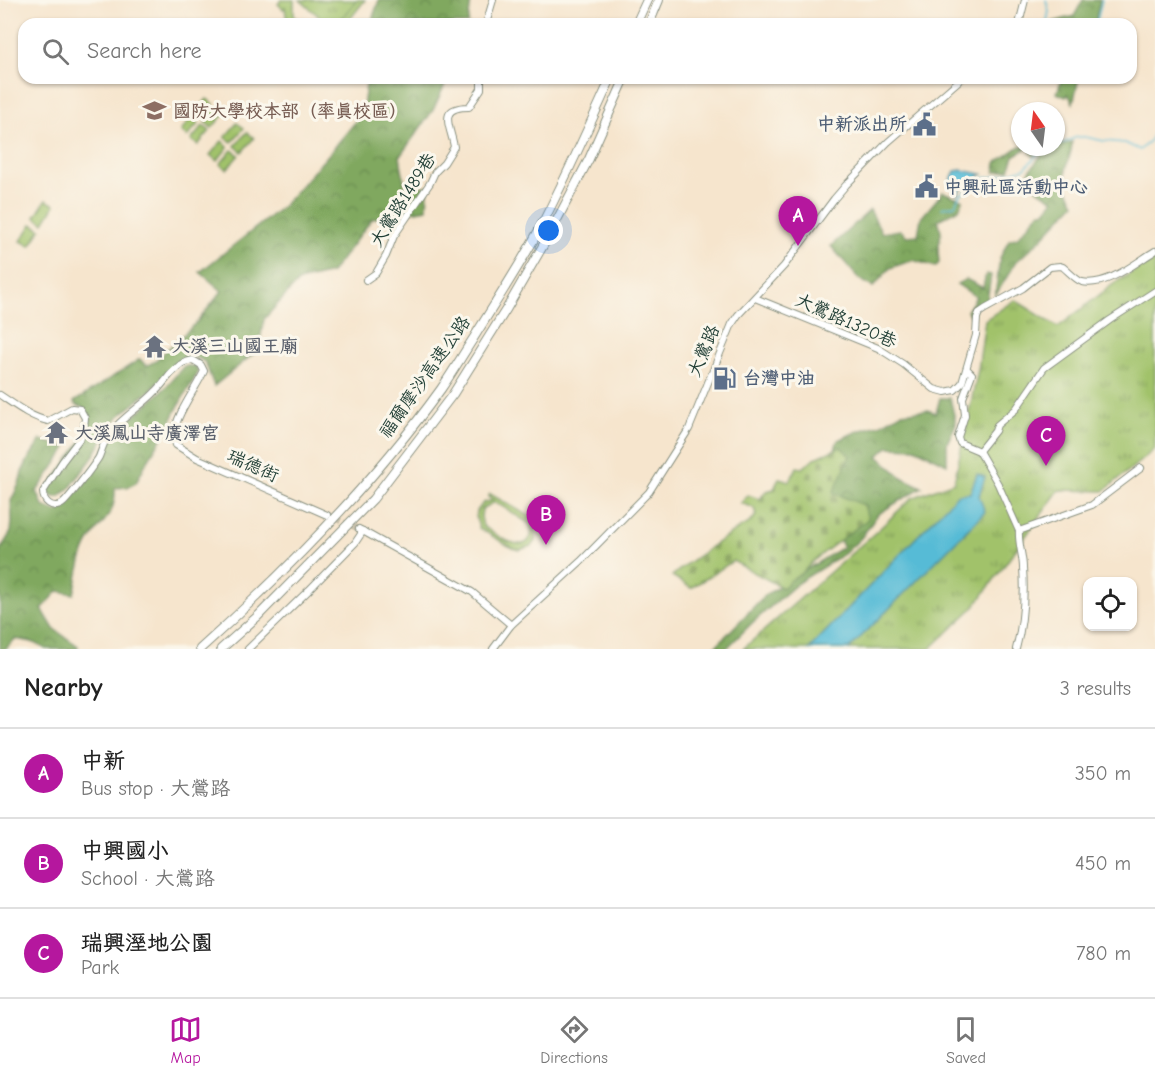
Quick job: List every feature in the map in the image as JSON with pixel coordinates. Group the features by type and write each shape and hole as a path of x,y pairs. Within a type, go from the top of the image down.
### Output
{"highway":[{"path":"639,18 647,0"},
{"path":"652,18 659,0"},
{"name":"福爾摩沙高速公路","path":"200,649 248,606 362,488 442,388 538,232 608,84"},
{"name":"福爾摩沙高速公路","path":"221,649 258,616 373,499 453,394 548,237 589,159 622,84"}],"street":[{"path":"488,18 493,0"},
{"path":"1020,18 1025,0"},
{"name":"大鶯路1489巷","path":"366,280 376,273 394,237 435,172 454,147 453,137 447,123 449,116 454,109 469,107 481,89 481,84"},
{"name":"大鶯路","path":"493,649 511,626 591,552 649,492 688,429 732,324 784,266 846,185 888,142 955,84"},
{"name":"大鶯路1320巷","path":"754,298 878,348 903,364 934,389 940,392 951,392 959,387 967,369 979,314 1023,288 1050,267 1060,266 1081,282 1097,282 1111,278 1155,250"},
{"path":"979,451 997,425 1016,409 1044,368 1154,291"},
{"name":"瑞德街","path":"0,395 39,419 48,421 72,408 80,409 85,418 81,437 48,481 43,492 46,503 54,506 61,505 98,458 113,430 131,411 155,393 181,364 193,360 204,370 177,424 174,435 176,445 197,458 327,515"},
{"path":"967,369 972,374 963,398 965,415 958,437 960,443 979,451 999,484 1019,531 1024,581 1021,631 1016,649"},
{"path":"1019,531 1092,505 1141,468"},
{"path":"248,649 340,559 355,543 361,530 472,592 511,626"}],"green space":[{"path":"281,0 294,0 296,18 287,18 285,7 283,9 278,4"},
{"path":"300,0 357,0 342,18 321,18"},
{"path":"357,0 365,0 351,18 342,18"},
{"path":"379,0 471,0 469,18 373,17"},
{"path":"1083,0 1100,0 1096,18 1067,18 1074,16"},
{"path":"366,84 445,84 433,110 400,156 405,188 428,186 427,209 372,219 331,273 299,281 264,319 258,350 214,386 205,362 194,356 180,360 152,389 117,418 91,460 69,489 59,497 49,494 48,488 87,431 89,422 87,413 74,402 140,359 146,366 154,362 197,322 222,291 200,272 282,207 362,114"},
{"path":"1060,84 1078,84 1073,103 1068,94 1066,97 1057,93"},
{"path":"207,99 214,104 202,118 195,113"},
{"path":"217,108 224,114 212,128 205,122"},
{"path":"192,117 199,123 187,137 181,131"},
{"path":"237,123 244,128 232,142 225,137"},
{"path":"203,126 210,131 198,145 191,140"},
{"path":"247,132 254,138 242,152 235,146"},
{"path":"222,141 228,147 217,161 210,155"},
{"path":"1072,142 1066,180 1075,203 1016,262 995,296 1000,258 1009,240 1018,237 1054,200 1023,180 1041,156 1065,156 1065,144"},
{"path":"232,150 239,155 227,169 220,164"},
{"path":"1011,152 1011,156 1014,156 1009,170 995,172 996,163"},
{"path":"943,192 963,200 959,209 938,220 941,232 939,263 935,267 913,260 890,268 873,287 859,279 831,246 870,210 882,233 900,230 907,236 918,235 921,218"},
{"path":"46,200 55,205 44,223 35,217"},
{"path":"32,224 41,229 30,246 21,241"},
{"path":"1155,258 1155,449 1104,491 1059,490 975,606 930,649 743,649 912,498 954,482 978,370 985,320 1015,300 1058,327 1116,282"},
{"path":"986,274 991,275 987,301 976,305 970,316 967,311 976,297 957,284 966,279 983,288"},
{"path":"184,366 196,366 198,373 136,483 128,487 115,488 111,511 90,540 84,553 74,594 58,591 42,609 54,629 78,646 78,649 46,649 32,642 15,639 6,649 0,649 0,550 11,532 11,501 29,458 41,440 67,448 37,491 43,506 58,512 83,484 115,434 165,388"},
{"path":"940,398 950,398 956,424 947,443 947,464 915,448 888,447 878,456 903,478 922,487 878,514 861,538 844,554 799,582 726,649 713,649 765,595 843,547 835,526 815,497 838,440 882,424 901,413 928,410 936,413"},
{"path":"841,447 850,456 833,493 864,505 868,519 813,561 783,588 733,561 691,588 672,576 704,551 752,521 756,515 754,508 741,503 748,495 760,499 766,491 774,489 779,478 790,481 797,467 803,468 813,459"},
{"path":"490,494 545,525 542,530 535,526 535,541 531,546 519,550 512,548 479,528 476,518 477,511 483,503 493,500 488,497","holes":["497,503 530,524 532,534 527,542 522,544 511,542 483,526 482,509"]}],"water":[{"path":"955,171 983,174 963,185 957,194 950,186 950,181"},
{"path":"977,474 985,477 979,496 985,512 849,649 809,649 958,494 970,493"}],"waterway":[{"path":"1046,0 1049,11 1048,18"},
{"path":"1098,18 1102,0"},
{"path":"1065,142 1077,137 1085,137 1125,143 1140,150 1155,131"},
{"path":"942,208 955,205 959,196 981,179 1025,168 1036,156"}],"tunnel":[{"path":"327,515 359,529"}],"place":[{"name":"國防大學校本部（率真校區）","path":"155,111"},
{"name":"中新派出所","path":"925,124"},
{"name":"中興社區活動中心","path":"926,187"},
{"name":"中新","path":"798,246"},
{"name":"大溪三山國王廟","path":"154,346"},
{"name":"台灣中油","path":"725,378"},
{"name":"大溪鳳山寺廣澤宮","path":"57,433"},
{"name":"瑞興溼地公園","path":"1046,466"},
{"name":"中興國小","path":"546,545"}]}
